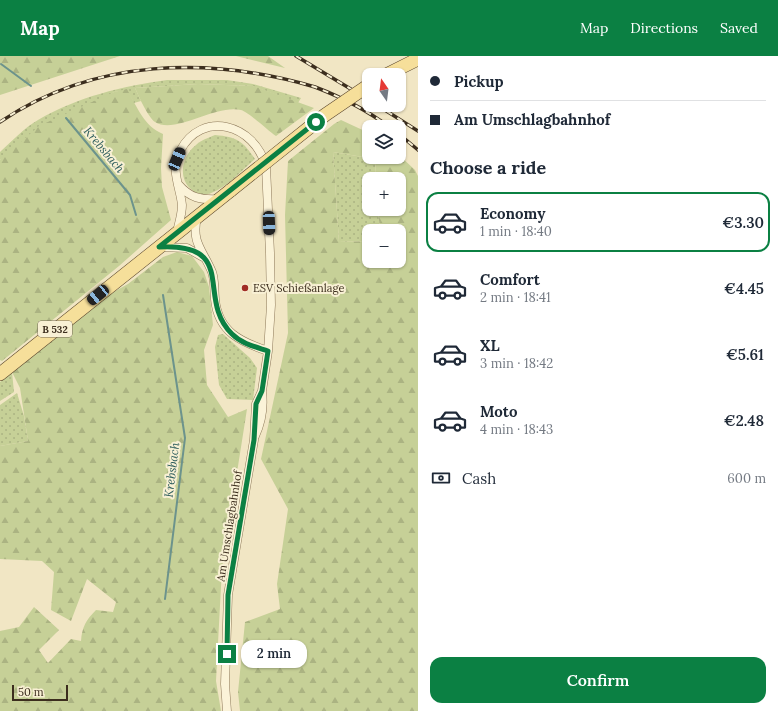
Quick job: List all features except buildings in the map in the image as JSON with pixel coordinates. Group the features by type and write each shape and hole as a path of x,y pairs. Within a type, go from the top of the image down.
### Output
{"main road":[{"path":"400,68 418,59"},
{"name":"B 532","path":"0,374 325,114 362,90"}],"street":[{"name":"Am Umschlagbahnhof","path":"177,233 182,211 176,166 180,151 192,136 206,129 226,127 241,132 254,141 262,153 267,178 271,305 268,351 262,391 256,404 254,440 228,595 226,684 227,711"},
{"path":"178,183 190,195 197,198 219,199"},
{"path":"197,217 195,236 213,273 215,300 218,314 223,324 233,335 244,343 268,351"},
{"path":"159,247 188,248 204,257"}],"green space":[{"path":"0,56 120,56 0,95"},
{"path":"236,56 268,56 285,68"},
{"path":"167,80 227,80 253,84 301,98 298,103 253,86 198,84 135,88 141,101 134,103 127,90 114,92 0,160 0,152 18,135 33,123 53,112 84,99 117,89"},
{"path":"198,84 253,86 314,108 276,136 249,114 241,110 231,109 219,111 173,125 163,125 155,122 149,116 135,88"},
{"path":"127,89 146,121 156,131 163,134 161,168 162,187 171,220 119,266 2,361 0,360 0,160 39,126 114,92"},
{"path":"341,120 362,130 362,157 333,152 339,242 362,241 362,268 406,268 406,224 379,224 379,216 406,216 406,172 376,172 375,164 406,164 406,162 415,170 418,176 418,711 240,711 238,692 245,622 280,609 277,584 288,509 261,459 288,333 285,215 288,161"},
{"path":"215,135 229,137 239,141 247,148 255,159 233,179 215,192 204,195 195,193 187,185 184,179 183,167 187,155 198,143"},
{"path":"333,152 362,157 362,164 375,164 376,172 362,172 362,216 379,216 379,224 362,224 362,241 339,242"},
{"path":"177,252 192,256 204,272 209,287 213,325 204,350 207,385 228,417 247,409 222,568 216,681 221,711 0,711 0,631 19,627 34,607 59,630 39,650 48,663 71,639 81,641 85,624 96,610 113,612 116,602 87,579 71,621 51,610 54,572 42,561 0,559 0,446 28,441 20,388 12,372 108,295 128,284 163,257"},
{"path":"223,334 250,358 257,368 253,400 227,399 219,385 215,347 218,335"},
{"path":"12,372 14,392 0,401 0,382"},
{"path":"17,393 24,416 28,441 0,446 0,405"}],"waterway":[{"name":"Krebsbach","path":"1,64 31,86"},
{"name":"Krebsbach","path":"66,118 130,195 136,215"},
{"name":"Krebsbach","path":"163,295 185,438 165,599"}],"railway":[{"path":"296,56 362,96"},
{"path":"0,122 36,101 74,85 113,75 153,69 194,68 234,70 275,77 315,87 354,104 379,120"},
{"path":"388,112 418,131"},
{"path":"406,140 418,150"}],"place":[{"name":"ESV Schießanlage","path":"245,288"}],"route":[{"path":"227,654 228,595 254,440 256,404 262,391 268,351 244,343 233,335 223,324 218,314 215,300 213,273 204,257 188,248 173,246 159,247 316,122"}]}
